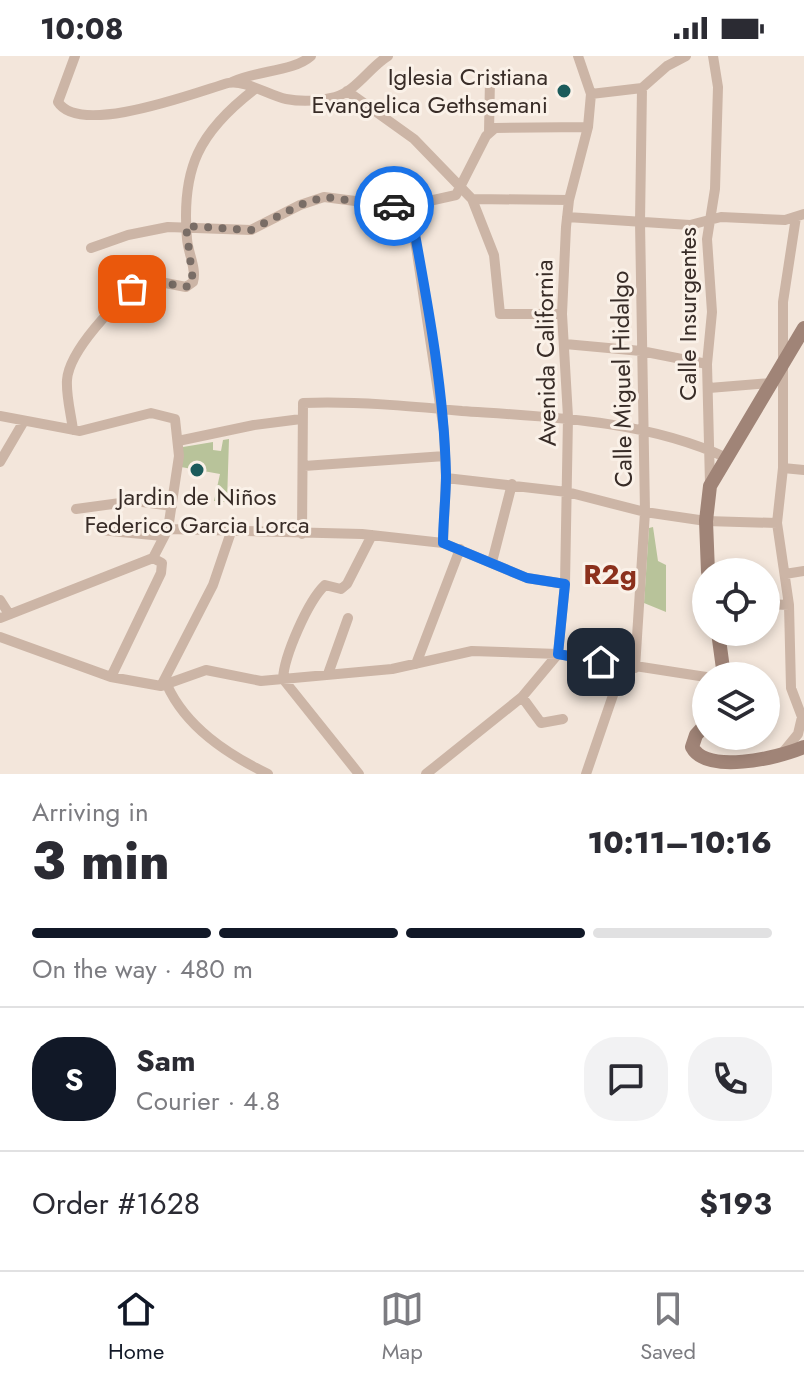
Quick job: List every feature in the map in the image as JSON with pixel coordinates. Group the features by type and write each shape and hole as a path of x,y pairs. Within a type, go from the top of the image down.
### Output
{"main road":[{"path":"710,486 804,328"},
{"name":"Calle Insurgentes","path":"707,558 706,521 710,486"},
{"path":"694,750 704,765 740,772 804,747"}],"street":[{"path":"75,56 58,96 61,107 72,112 133,111 160,106 261,70 299,65 311,56"},
{"path":"232,82 298,101 333,98 347,91 388,56"},
{"name":"Avenida California","path":"558,654 565,584 567,492 568,417 562,314 567,217 588,127 591,94 578,56"},
{"path":"591,94 642,88 667,66 686,56"},
{"name":"Calle Insurgentes","path":"710,486 707,364 712,312 707,239 715,189 718,87 713,56"},
{"path":"91,248 137,233 186,226 251,230 300,205 324,197 410,207 450,197 461,188 489,132 490,79"},
{"name":"Calle Miguel Hidalgo","path":"635,668 645,512 641,432 642,88"},
{"path":"73,430 67,380 78,350 138,284 150,280 186,287 193,282 186,226 186,195 195,156 215,123 255,89"},
{"path":"347,91 414,139 472,199 494,255 500,314 562,314"},
{"path":"489,132 502,127 588,127"},
{"path":"472,199 569,200"},
{"path":"410,207 445,456 443,543"},
{"path":"567,217 690,225 721,217 776,220 800,215 784,286 780,368 783,468 777,523 789,605 791,688 803,717 798,734 776,760"},
{"path":"565,344 641,351 707,364"},
{"path":"709,388 771,383"},
{"path":"302,534 304,466 301,404 350,402 568,417 641,432 710,450 727,458"},
{"path":"0,416 88,431 157,412 175,419 178,441 172,506 166,533 153,558 4,616 0,600"},
{"path":"178,441 301,419"},
{"path":"0,462 24,421"},
{"path":"304,466 445,456"},
{"path":"783,468 804,470"},
{"path":"446,478 567,492 645,512 706,521 777,523"},
{"path":"492,562 512,484"},
{"path":"76,509 135,501 172,506"},
{"path":"100,530 372,535 443,543 527,578 565,584"},
{"path":"164,686 213,585 231,532"},
{"path":"359,774 283,679 286,662 316,596 325,585 341,589 347,584 372,535"},
{"path":"416,664 460,549"},
{"path":"111,677 161,573 162,563 153,558"},
{"path":"785,574 804,571"},
{"path":"780,605 789,605"},
{"path":"328,674 348,618"},
{"path":"0,637 111,677 164,686 206,670 255,681 283,679 416,664 472,651 558,654 692,675"},
{"path":"426,774 522,697 558,654"},
{"path":"586,774 623,666"},
{"path":"164,686 178,708 197,728 268,774"},
{"path":"522,697 541,723 563,719"},
{"path":"442,763 449,774"}],"green space":[{"path":"229,439 227,502 214,501 220,474 181,467 183,447 213,442 213,450 221,451 223,440"},
{"path":"653,527 658,561 666,565 666,612 644,603 649,528"}],"way so far":[{"path":"132,289 150,280 179,287 193,282 195,276 186,226 251,230 300,205 324,197 336,196 394,206"}],"place":[{"name":"Iglesia Cristiana Evangelica Gethsemani","path":"564,91"},
{"name":"Jardin de Niños Federico Garcia Lorca","path":"197,470"}],"district":[{"name":"R2g","path":"610,574"}],"route":[{"path":"394,206 410,207 432,335 444,431 446,478 443,543 527,578 565,584 558,654 601,662"}]}
